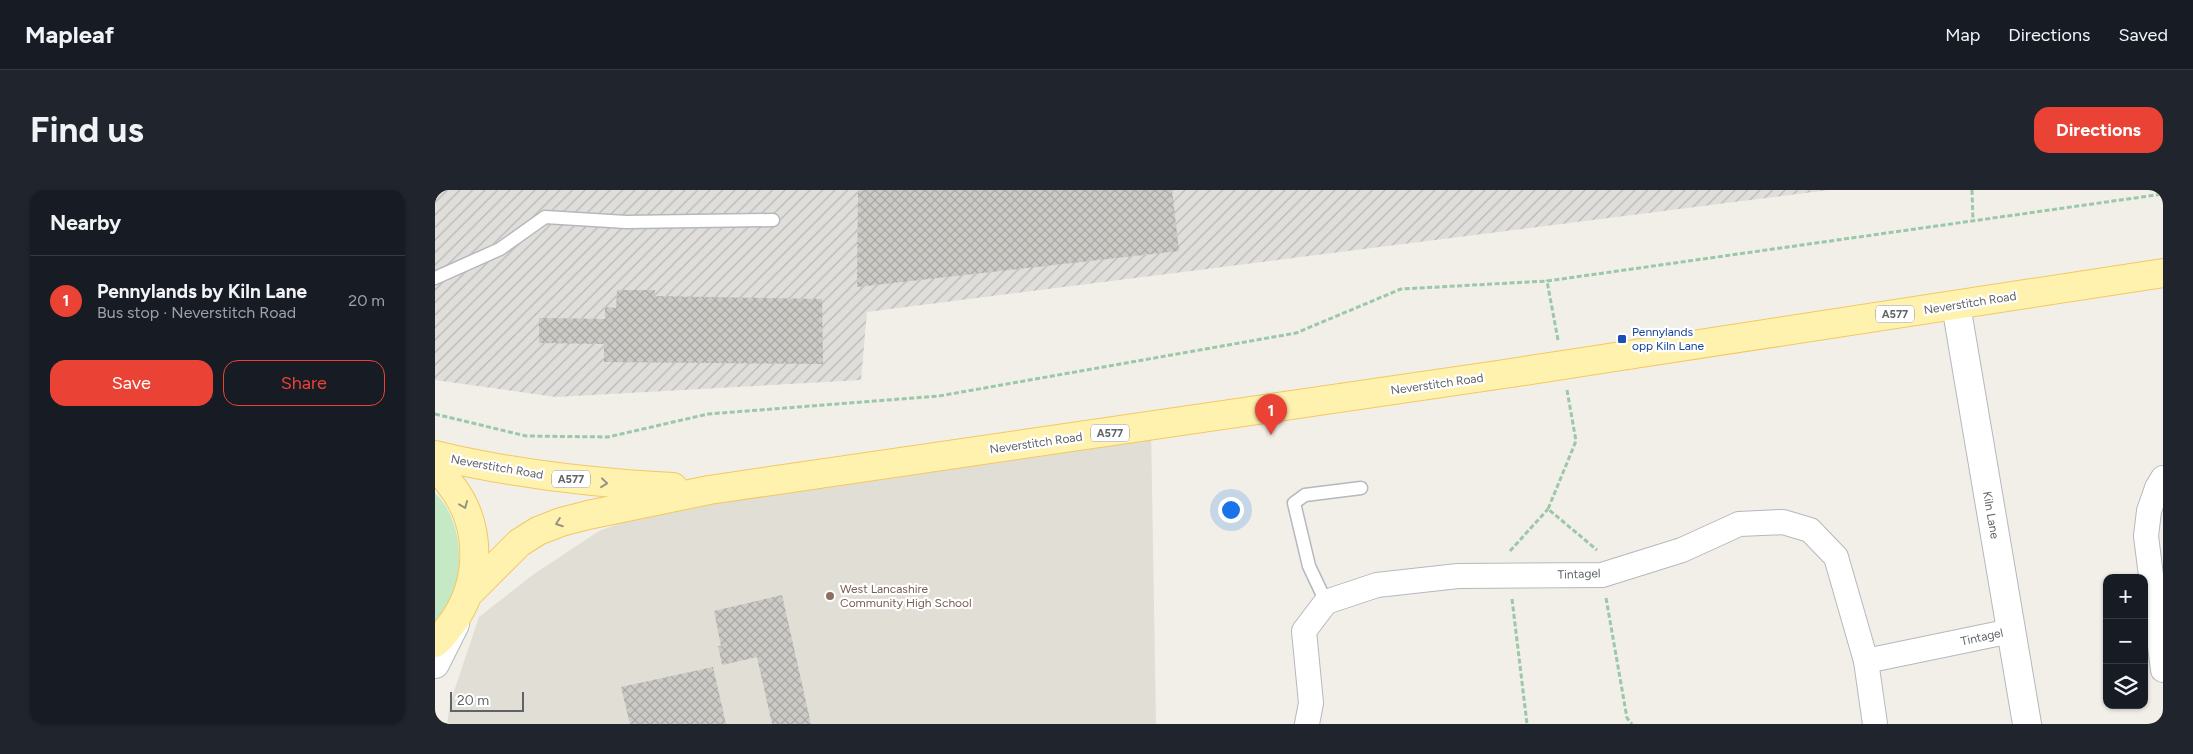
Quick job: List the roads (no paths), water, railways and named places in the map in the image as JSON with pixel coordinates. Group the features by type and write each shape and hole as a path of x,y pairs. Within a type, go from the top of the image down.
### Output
{"main road":[{"name":"Neverstitch Road","path":"465,602 519,543 538,532 561,522 588,514 709,490 1511,373 2163,273"},
{"name":"Neverstitch Road","path":"435,455 484,467 540,476 613,484 709,490"},
{"path":"435,466 459,495 472,526 475,560 465,602"},
{"name":"A577","path":"435,643 465,602"}],"street":[{"name":"Kiln Lane","path":"1956,305 2027,724"},
{"path":"2163,478 2157,488 2149,511 2146,536 2163,670"},
{"name":"Tintagel","path":"1326,602 1377,585 1458,576 1602,575 1682,550 1739,524 1783,522 1810,530 1836,557 1866,661 1875,724"},
{"path":"435,664 465,602"},
{"path":"1307,724 1311,703 1304,631 1326,602"},
{"name":"Tintagel","path":"1866,661 2011,631"}],"lane":[{"path":"435,278 500,249 545,217 626,222 773,220"},
{"path":"1326,602 1309,566 1295,503 1305,495 1361,488"}],"place":[{"name":"Pennylands opp Kiln Lane","path":"1622,339"},
{"name":"Pennylands by Kiln Lane","path":"1271,435"},
{"name":"West Lancashire Community High School","path":"830,596"}]}
